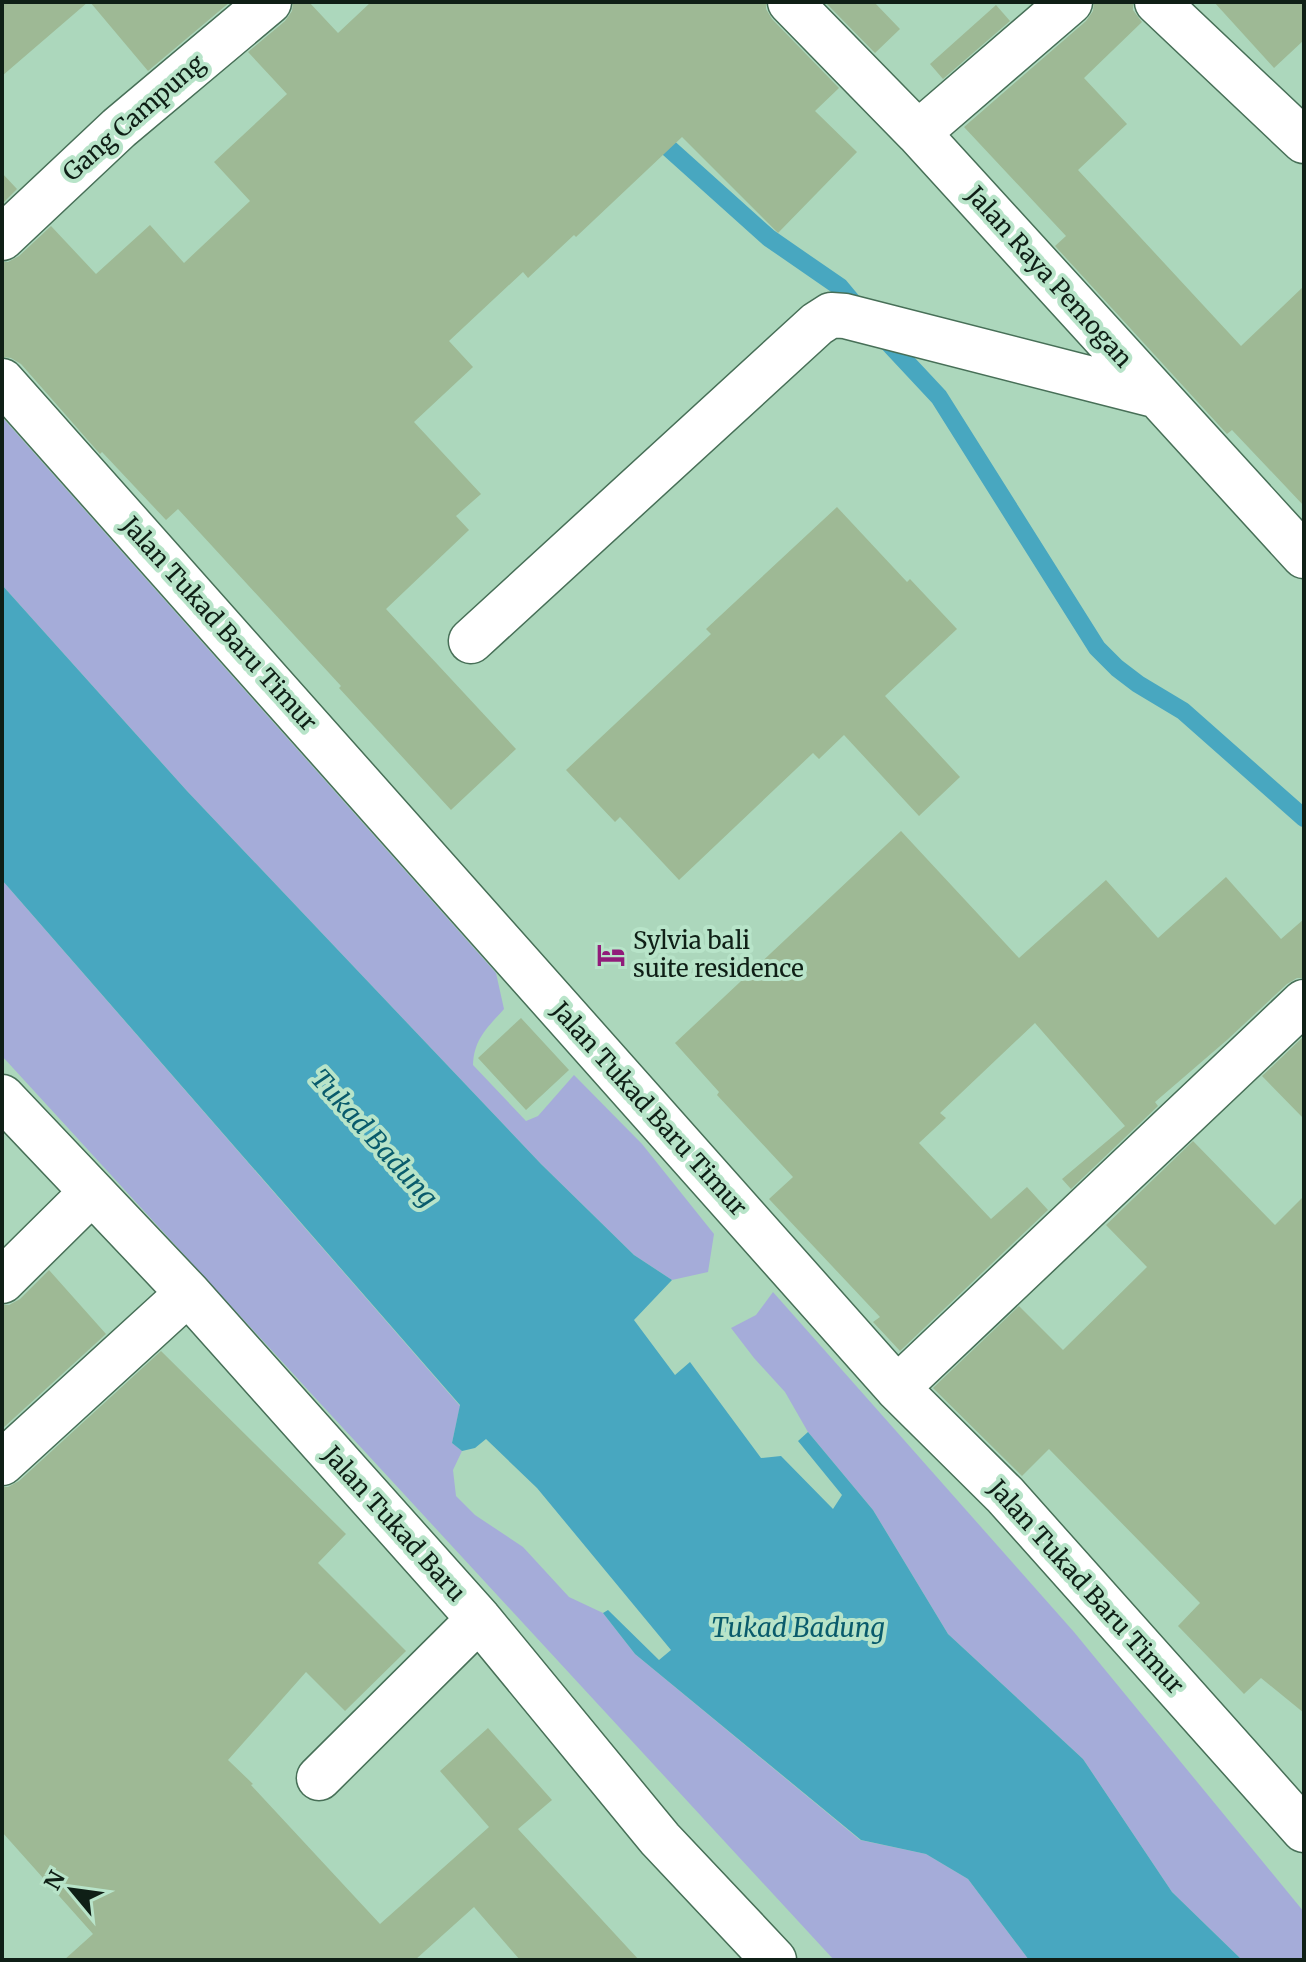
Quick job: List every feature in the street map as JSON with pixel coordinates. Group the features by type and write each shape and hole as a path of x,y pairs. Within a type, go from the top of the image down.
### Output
{"street":[{"name":"Gang Campung","path":"2,238 119,128 269,2"},
{"name":"Jalan Raya Pemogan","path":"790,2 918,133 1304,556"},
{"path":"918,133 1070,2"},
{"path":"1157,2 1304,141"},
{"path":"471,641 817,324 831,315 1158,396"},
{"name":"Jalan Tukad Baru Timur","path":"2,381 897,1388 1005,1495 1304,1830"},
{"path":"897,1388 1304,1002"},
{"name":"Jalan Tukad Baru","path":"2,1097 188,1293 479,1619 660,1839 774,1960"},
{"path":"2,1281 92,1192"},
{"path":"2,1463 188,1293"},
{"path":"319,1778 479,1619"}],"shaded area":[{"path":"2,417 496,973 504,1009 479,1041 473,1065 526,1121 538,1116 574,1075 642,1144 714,1234 708,1272 672,1280 634,1255 541,1164 187,791 2,585"},
{"path":"2,880 460,1406 452,1443 462,1451 453,1470 456,1496 475,1515 523,1547 569,1597 603,1613 635,1654 860,1840 926,1854 968,1879 1029,1960 834,1960 2,1056"},
{"path":"773,1292 1074,1632 1304,1912 1304,1960 1242,1960 1172,1892 1083,1759 948,1634 873,1510 808,1432 785,1392 731,1328 756,1315"}],"water":[{"name":"Tukad Badung","path":"2,585 187,791 541,1164 634,1255 672,1280 634,1320 675,1375 690,1362 761,1458 781,1456 833,1509 842,1495 798,1441 808,1432 873,1510 948,1634 1083,1759 1172,1892 1242,1960 1029,1960 968,1879 926,1854 861,1840 635,1654 603,1613 608,1610 659,1660 671,1650 537,1488 486,1439 475,1448 462,1451 452,1443 460,1405 2,880"}],"building":[{"path":"2,2 88,2 2,76"},
{"path":"90,2 230,2 148,71"},
{"path":"293,2 309,2 338,33 371,2 766,2 772,19 839,88 815,111 857,152 778,233 682,137 576,237 574,235 528,278 523,272 449,341 473,367 414,422 481,494 456,516 469,530 386,609 516,749 451,810 178,509 166,520 102,452 100,454 21,364 2,357 2,262 19,256 51,226 96,274 150,225 184,263 250,201 214,162 287,94 248,52 285,21 292,11"},
{"path":"825,2 874,2 900,29 875,53"},
{"path":"1094,2 1133,2 1133,10 1142,22 1084,78 1127,124 1078,170 1241,346 1304,286 1304,506 1232,430 1227,434 1055,246 1066,236 964,127 1086,21 1093,11"},
{"path":"1214,2 1304,2 1304,40 1274,68"},
{"path":"996,5 1010,21 943,79 930,64"},
{"path":"2,173 17,189 2,204"},
{"path":"837,507 907,582 910,579 957,629 885,696 960,777 919,816 844,735 819,759 813,753 679,880 620,817 615,822 566,770 711,634 706,629"},
{"path":"901,831 1019,958 1106,880 1158,938 1226,877 1281,939 1304,919 1304,978 1287,984 1155,1102 1158,1106 1071,1189 1062,1179 1125,1126 1035,1023 940,1113 946,1118 919,1143 991,1219 1027,1187 1048,1210 900,1351 873,1322 880,1317 769,1199 793,1177 717,1095 719,1092 675,1043"},
{"path":"521,1018 569,1070 526,1110 478,1058"},
{"path":"1304,1036 1304,1119 1262,1076"},
{"path":"1193,1141 1275,1225 1304,1196 1304,1713 1261,1678 1244,1694 1178,1626 1200,1603 1049,1449 1022,1476 933,1388 1019,1306 1063,1350 1147,1267 1106,1225"},
{"path":"49,1270 106,1334 2,1429 2,1305 20,1299"},
{"path":"161,1351 346,1534 318,1563 406,1651 345,1711 306,1672 228,1760 380,1924 489,1827 440,1771 488,1728 552,1800 518,1829 639,1960 520,1960 474,1907 415,1960 64,1960 93,1934 2,1832 2,1487 19,1481"}],"waterway":[{"path":"652,133 769,238 840,287 860,311"},
{"path":"882,336 939,397 1097,648 1138,684 1183,711 1304,818"}],"place":[{"name":"Sylvia bali suite residence","path":"611,955"}]}
